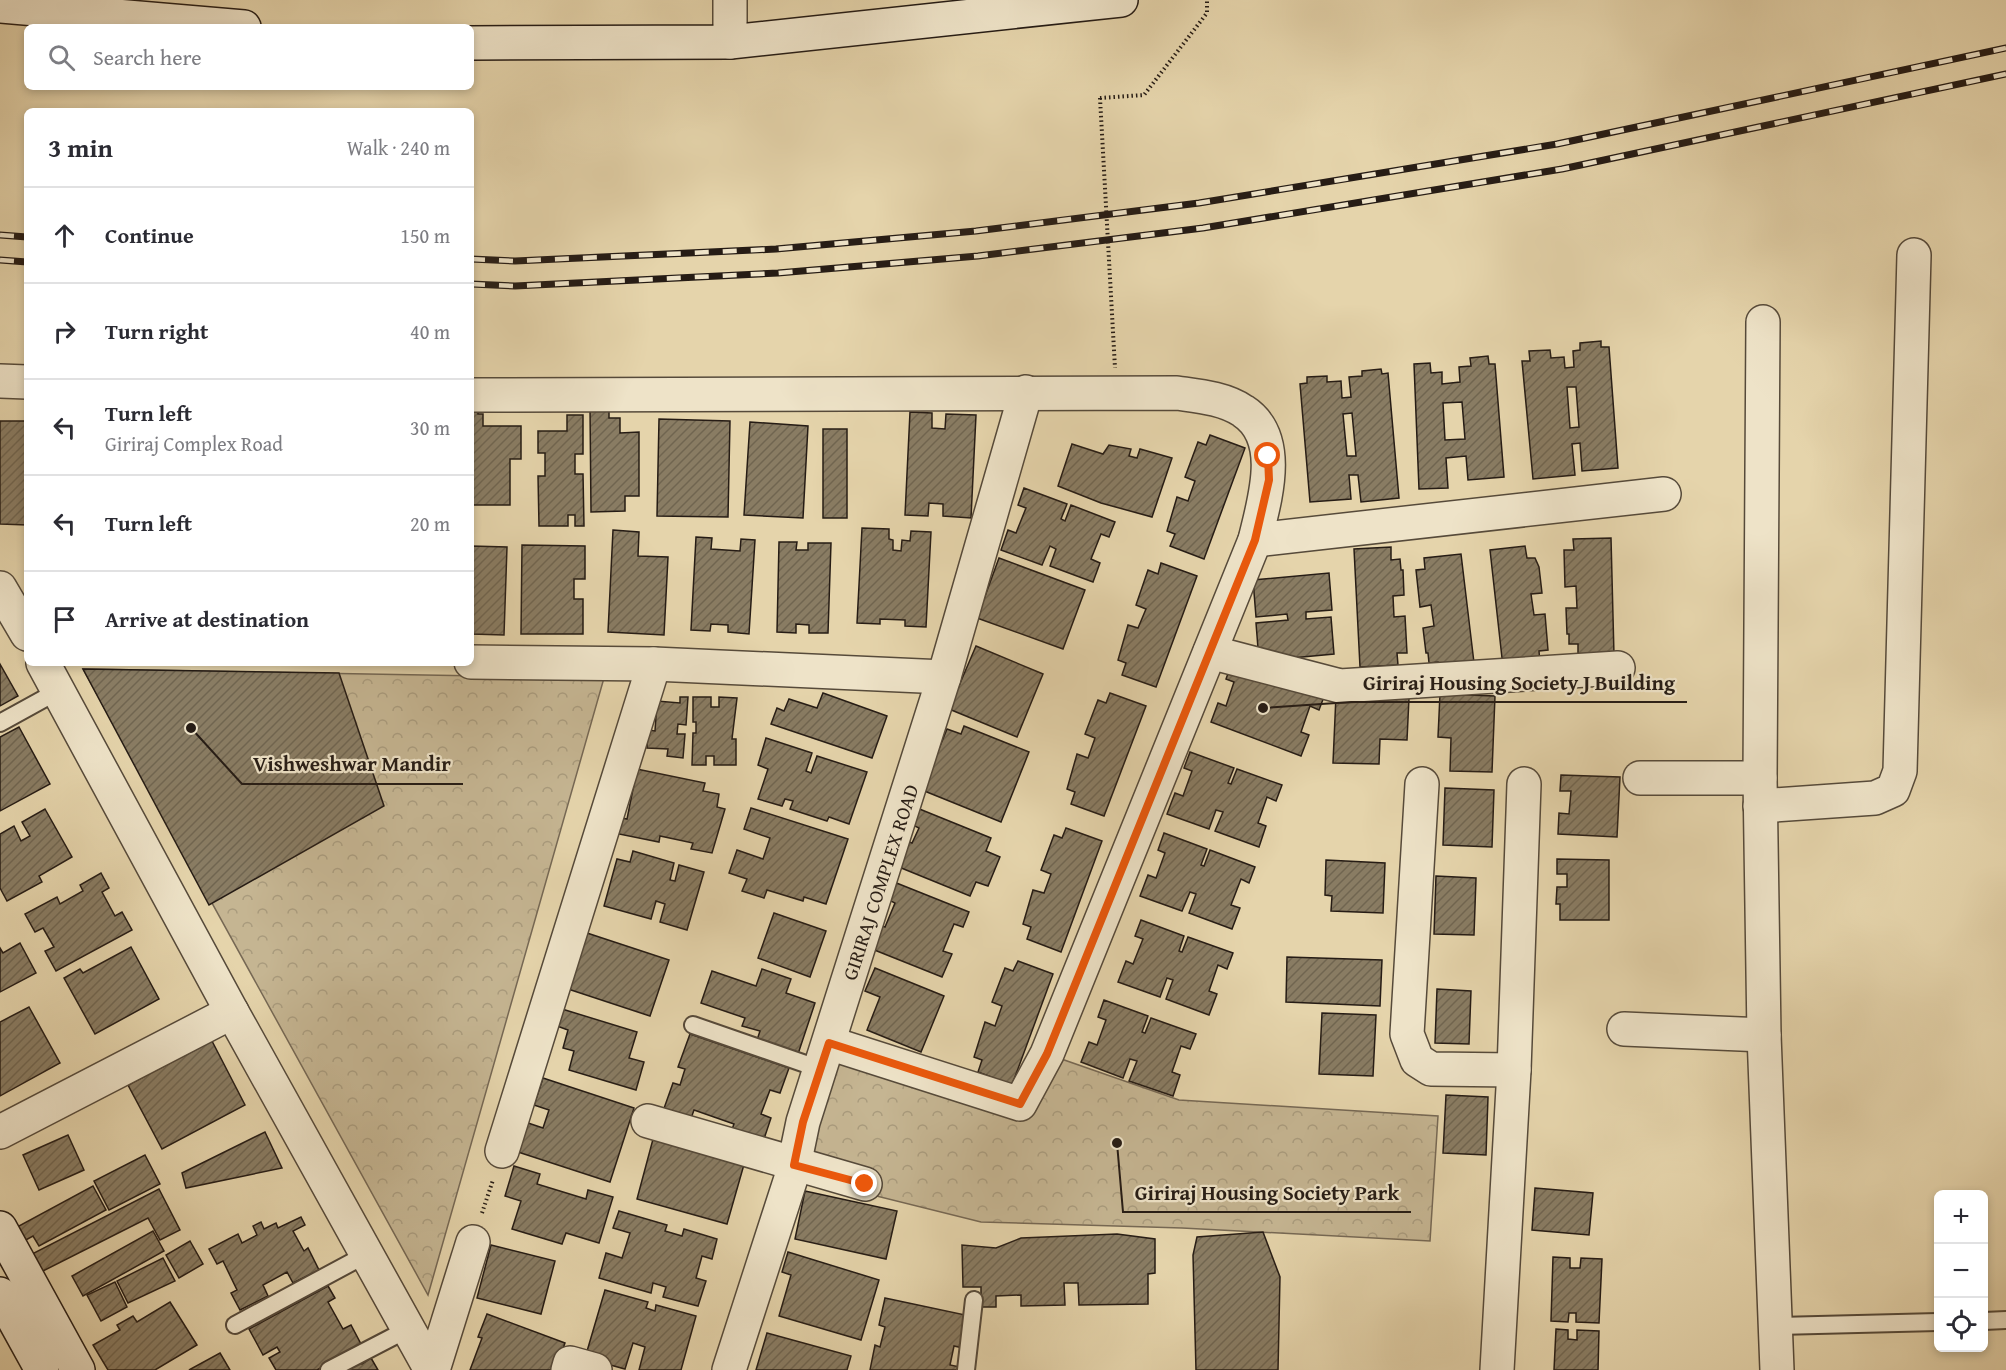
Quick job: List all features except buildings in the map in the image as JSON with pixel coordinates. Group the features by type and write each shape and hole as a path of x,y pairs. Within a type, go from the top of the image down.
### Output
{"street":[{"path":"730,0 730,42"},
{"path":"474,42 730,42 1121,0"},
{"path":"0,6 209,24"},
{"path":"1640,778 1760,792 1875,798 1893,790 1900,771 1914,255"},
{"path":"1763,322 1760,792 1764,1035 1777,1370"},
{"path":"0,381 24,382"},
{"name":"GIRIRAJ COMPLEX ROAD","path":"729,1370 794,1165 803,1122 944,676 1026,392"},
{"path":"474,395 1177,393 1212,398 1244,411 1260,430 1268,456 1269,480 1255,540 1047,1054 1020,1104 824,1056"},
{"path":"1255,540 1664,494"},
{"path":"0,588 24,629"},
{"path":"1210,652 1340,686 1618,668"},
{"path":"474,662 654,664 944,676"},
{"path":"501,1151 654,664"},
{"path":"50,677 232,1012 432,1370"},
{"path":"1422,784 1407,1034 1417,1060 1431,1069 1514,1071"},
{"path":"1497,1370 1514,1071 1524,784"},
{"path":"0,1132 232,1012"},
{"path":"1624,1029 1764,1035"},
{"path":"648,1121 865,1184"},
{"path":"0,1228 78,1370"},
{"path":"432,1370 473,1242"},
{"path":"0,1294 42,1370"},
{"path":"568,1370 570,1363 595,1370"}],"lane":[{"path":"0,723 50,677"},
{"path":"693,1025 824,1056"},
{"path":"235,1325 367,1254"},
{"path":"966,1370 974,1300"},
{"path":"1988,1321 2006,1320"},
{"path":"1775,1326 1934,1322"},
{"path":"329,1370 408,1329"}],"path":[{"path":"1114,368 1100,98 1144,95 1207,13 1207,0"},
{"path":"473,1242 501,1151"}],"green space":[{"path":"83,669 604,678 428,1295"},
{"path":"829,1043 1020,1103 1047,1054 1179,1100 1438,1116 1430,1241 1182,1228 981,1222 792,1175"}],"railway":[{"path":"474,259 515,261 776,249 976,231 1199,203 1557,144 2006,48"},
{"path":"474,284 515,286 778,273 978,256 1203,228 1562,169 2006,74"},
{"path":"0,235 24,237"},
{"path":"0,260 24,262"}],"place":[{"name":"Giriraj Housing Society J Building","path":"1263,708"},
{"name":"Vishweshwar Mandir","path":"191,728"},
{"name":"Giriraj Housing Society Park","path":"1117,1143"}],"route":[{"path":"865,1184 794,1165 803,1122 829,1043 1020,1104 1047,1054 1255,540 1269,480 1268,456"}]}
